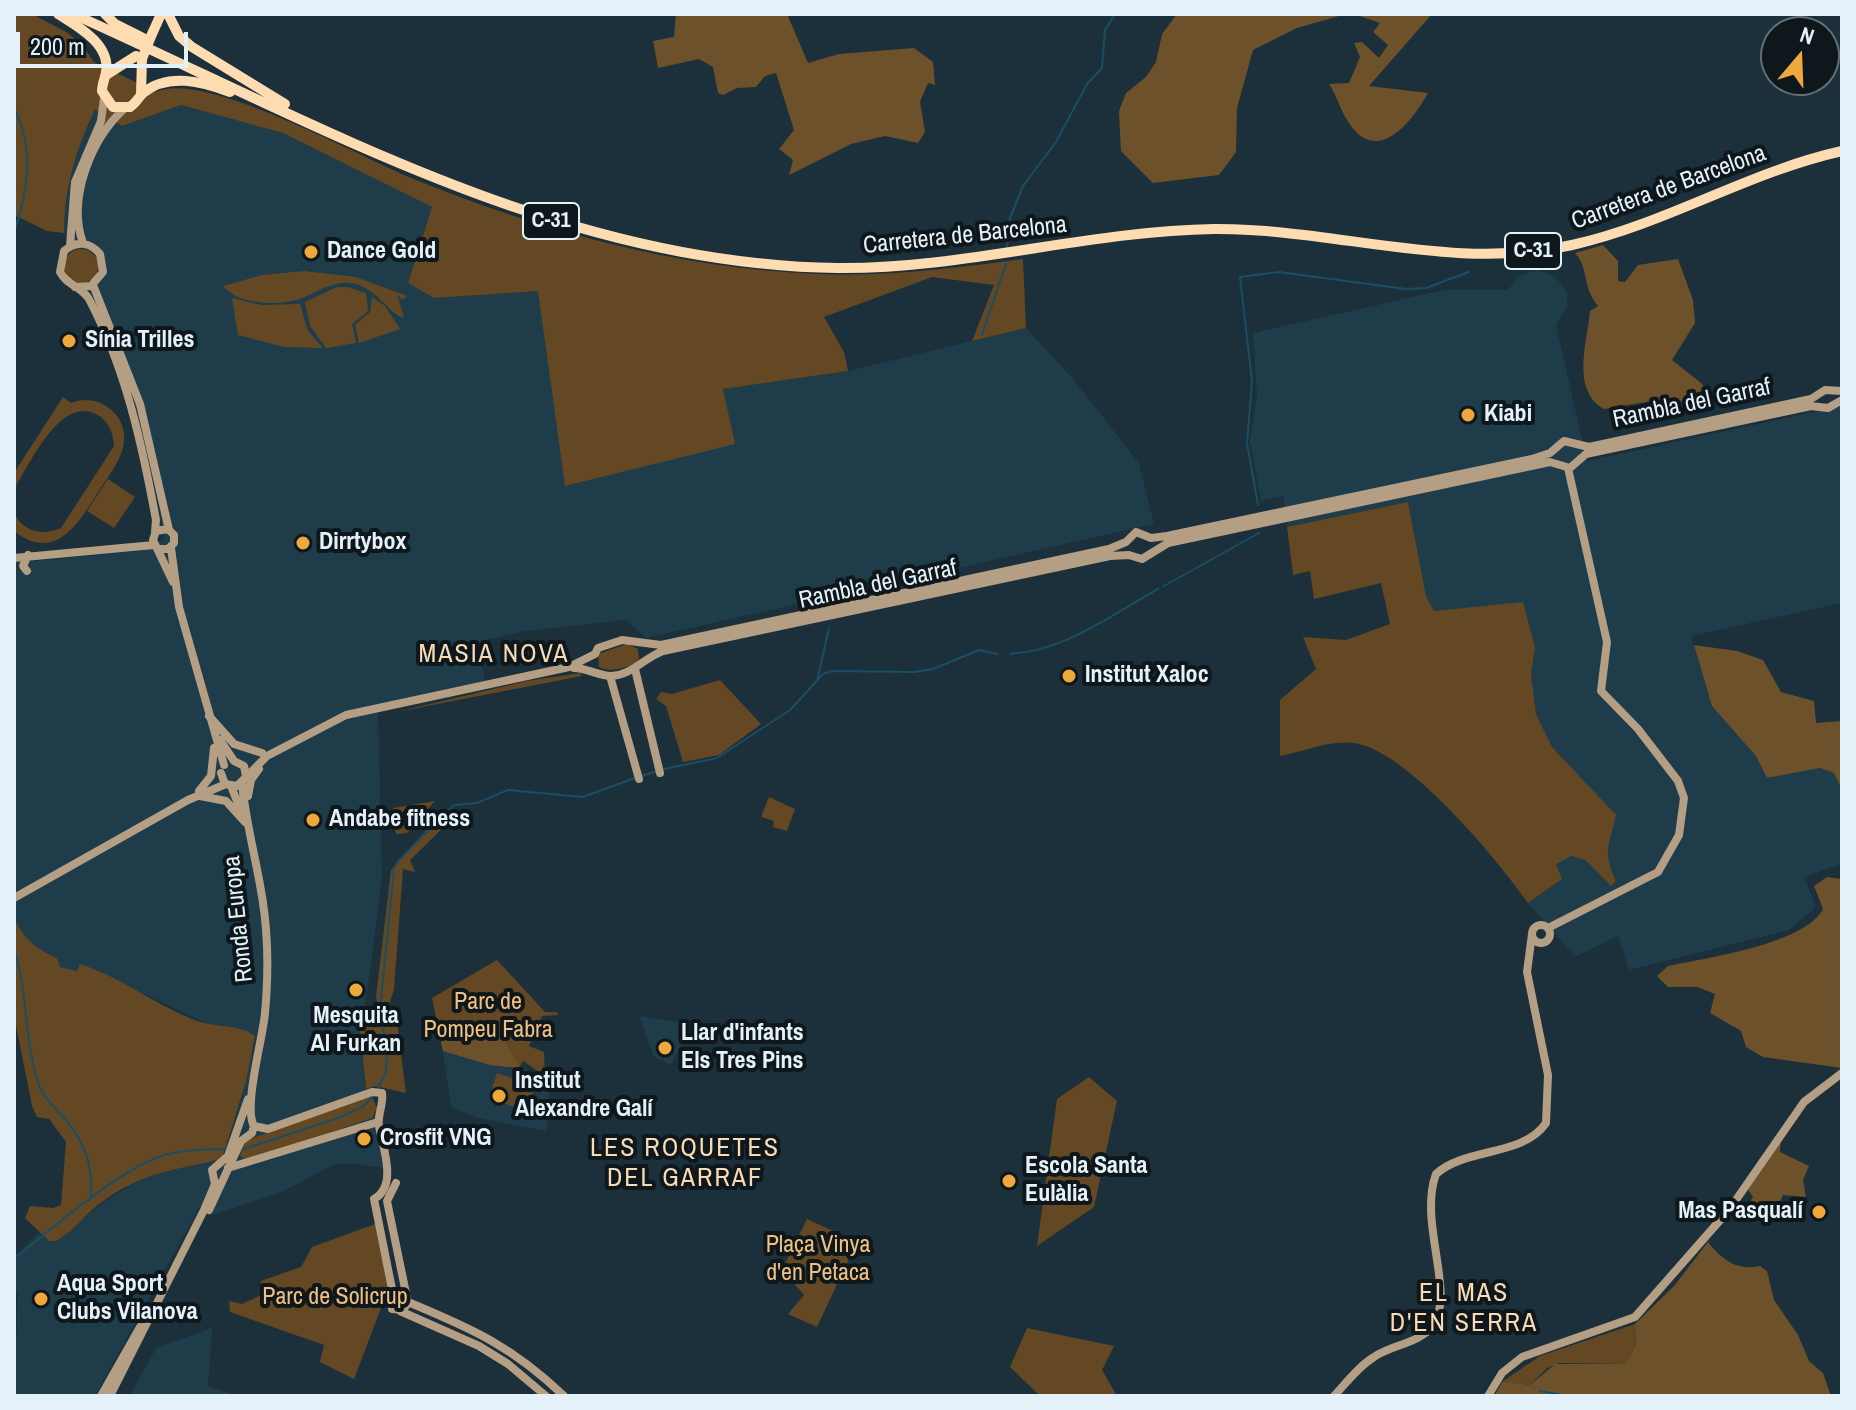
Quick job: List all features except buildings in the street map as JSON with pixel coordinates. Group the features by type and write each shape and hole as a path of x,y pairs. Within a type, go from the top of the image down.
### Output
{"highway":[{"path":"58,14 90,35 102,49 106,75 102,86 104,98 111,106 124,109 135,104 141,94 168,81 190,81 276,107"},
{"name":"Carretera de Barcelona","path":"73,14 451,185 602,236 728,261 803,267 875,267 1214,229 1296,233 1463,254 1540,250 1628,229 1775,169 1842,151"},
{"path":"105,14 131,32 450,181 451,185"},
{"path":"168,14 172,26 185,42 269,95"},
{"path":"141,94 139,57 153,22"},
{"path":"106,75 139,57"},
{"path":"120,68 131,70 140,78"}],"street":[{"path":"83,243 78,229 83,183 102,129 104,98"},
{"path":"70,246 75,182 82,158 102,129 124,109"},
{"path":"75,287 93,285 103,272 102,258 96,249 83,243 70,246 62,255 59,267 65,280 91,301 129,397 148,472 158,542 173,582 212,719 221,742 236,762"},
{"path":"14,557 28,559 175,539 140,404 93,285"},
{"name":"Rambla del Garraf","path":"637,668 649,656 663,651 1110,556 1129,555 1142,559 1168,543 1532,459 1564,441 1589,447 1817,396 1822,390 1831,392"},
{"path":"1838,402 1831,392 1842,391"},
{"path":"1817,396 1821,407"},
{"name":"Rambla del Garraf","path":"1568,468 1576,466 1581,458 1838,402"},
{"path":"1576,444 1581,458"},
{"path":"1334,1396 1369,1360 1421,1335 1437,1319 1442,1301 1429,1212 1436,1174 1452,1161 1532,1137 1546,1123 1548,1075 1527,972 1532,934 1538,925 1548,928 1658,872 1679,835 1684,798 1678,781 1638,729 1601,691 1607,642 1597,589 1586,562 1568,468 1557,463 1556,448"},
{"name":"Rambla del Garraf","path":"637,642 661,645 1109,549 1126,542 1138,532 1151,538 1557,463"},
{"path":"158,542 174,532"},
{"path":"158,542 174,532"},
{"path":"1151,538 1153,550"},
{"path":"1126,542 1129,555"},
{"path":"14,898 188,800 222,769 282,746 346,715 569,667 607,644 622,640 637,642 644,656 637,668 660,773"},
{"path":"595,654 596,670"},
{"path":"569,667 596,670 610,676 637,668"},
{"path":"610,676 639,779"},
{"path":"212,719 222,769"},
{"path":"212,719 234,744 262,753"},
{"path":"199,793 213,771 215,740"},
{"path":"199,793 244,779 282,746"},
{"path":"246,820 249,785 272,754"},
{"name":"Ronda Europa","path":"236,762 244,779 246,820"},
{"name":"Ronda Europa","path":"101,1396 194,1232 215,1184 247,1135 251,1096 262,1047 267,958 261,887 250,833 222,769"},
{"path":"199,793 221,798 246,820"},
{"path":"1530,948 1549,937 1548,928"},
{"path":"1532,934 1541,943"},
{"path":"1488,1396 1502,1373 1522,1357 1635,1317 1734,1202 1804,1102 1842,1073"},
{"path":"247,1124 268,1129 372,1092 382,1093 378,1122 392,1182 385,1198 407,1298 400,1311"},
{"path":"222,1172 378,1122"},
{"name":"Ronda Europa","path":"222,1172 247,1124"},
{"path":"385,1198 374,1199 393,1294 390,1305 469,1340 508,1364 546,1396"},
{"path":"393,1294 493,1339 527,1362 564,1396"},
{"name":"Ronda Europa","path":"110,1396 151,1311"}],"shaded area":[{"path":"676,14 787,14 808,63 839,54 914,48 933,62 935,85 928,83 920,102 925,132 918,143 885,136 851,144 789,175 793,160 779,149 794,130 776,73 765,76 756,87 737,88 723,95 718,93 713,67 699,59 658,68 653,41 674,37"},
{"path":"1177,14 1346,14 1297,28 1253,50 1237,108 1236,152 1219,175 1153,183 1121,151 1119,111 1126,93 1146,77 1156,62 1162,34"},
{"path":"1354,14 1432,14 1369,86 1428,93 1404,126 1383,140 1371,141 1360,135 1346,119 1329,84 1349,83 1360,57 1354,43 1362,42 1379,58 1388,45 1373,32 1380,23"},
{"path":"181,105 283,133 432,207 408,283 434,298 538,291 735,444 722,389 848,371 1026,328 1074,380 1139,463 1154,524 646,638 626,620 525,631 477,642 485,681 378,704 382,878 366,1000 359,1025 365,1087 379,1128 383,1168 353,1163 333,1165 284,1191 213,1215 200,1207 95,1396 14,1396 18,1296 14,1284 14,1258 39,1232 49,1241 57,1241 99,1205 134,1183 166,1169 222,1159 255,1036 250,1032 216,1028 144,994 60,967 57,958 37,949 23,937 14,918 14,563 141,551 164,539 143,427 83,266 64,233 64,201 74,155 95,108 122,126"},
{"path":"1603,245 1618,261 1618,281 1625,282 1638,265 1678,259 1693,300 1695,323 1672,360 1701,383 1712,397 1711,404 1659,409 1658,400 1604,409 1594,401 1584,378 1584,351 1590,311 1598,306 1575,253"},
{"path":"1537,270 1554,276 1567,291 1567,307 1556,325 1587,461 1842,406 1842,603 1691,636 1712,706 1756,756 1767,778 1820,768 1834,773 1842,790 1842,864 1804,877 1816,907 1789,930 1629,970 1618,936 1575,957 1528,903 1562,879 1555,864 1571,856 1585,860 1612,886 1616,881 1606,859 1605,848 1616,816 1552,747 1536,714 1531,674 1535,648 1434,611 1426,596 1408,502 1287,527 1283,496 1261,501 1250,441 1257,396 1253,333 1444,290 1508,290 1518,276"},
{"path":"1694,645 1737,651 1763,660 1781,692 1814,701 1816,723 1842,721 1842,790 1834,773 1820,768 1767,778 1756,756 1712,706"},
{"path":"1827,877 1842,879 1842,1068 1763,1057 1746,1047 1741,1031 1710,1013 1715,994 1697,987 1668,987 1657,976 1668,966 1753,948 1797,932 1823,909 1814,886"},
{"name":"Llar d'infants Els Tres Pins","path":"639,1016 684,1023 683,1031 687,1033 671,1065 654,1057"},
{"path":"483,1027 494,1036 501,1035 518,1064 517,1068 490,1065 443,1051 441,1041"},
{"name":"Institut Alexandre Galí","path":"443,1051 490,1065 527,1070 551,1085 546,1131 478,1118 451,1107"},
{"path":"1781,1139 1780,1152 1809,1166 1803,1180 1806,1197 1783,1195 1774,1216 1748,1219 1742,1215 1753,1197 1747,1188"},
{"path":"1708,1242 1731,1263 1744,1267 1760,1266 1767,1271 1774,1300 1798,1335 1809,1361 1823,1373 1831,1396 1494,1396 1503,1381 1530,1385 1555,1364 1625,1364 1636,1345 1635,1324 1674,1286"},
{"path":"212,1328 208,1386 238,1396 130,1396 156,1348"}],"green space":[{"path":"14,14 32,14 68,33 83,46 94,62 156,92 178,88 243,103 458,196 609,244 712,264 844,275 895,273 1023,259 1026,328 972,341 994,285 932,277 824,317 844,352 848,371 723,389 735,444 565,486 538,291 434,298 408,283 432,207 283,133 181,105 122,126 110,118 84,167 73,239 78,180 104,117 95,109 72,169 64,233 47,231 14,215"},
{"path":"81,249 93,254 98,266 93,278 81,283 69,278 64,266 69,254"},
{"path":"304,271 356,277 407,296 402,300 397,294 404,318 371,292 353,283 335,284 300,299 281,303 248,300 223,286 262,275"},
{"path":"337,287 366,293 368,311 352,324 356,343 326,348 310,326 305,302"},
{"path":"372,297 385,306 400,329 359,343 355,325 370,312"},
{"path":"232,298 261,305 300,304 308,331 323,348 284,347 238,335"},
{"path":"63,397 71,403 92,401 111,409 122,426 123,448 119,459 74,526 54,541 42,543 14,531 14,513 34,531 47,532 61,528 114,446 110,428 96,414 83,411 70,415 48,435 14,489 14,473"},
{"path":"108,479 135,497 114,528 87,511"},
{"path":"1408,502 1426,596 1434,611 1523,602 1535,648 1531,674 1536,714 1552,747 1616,815 1608,848 1616,881 1611,886 1585,860 1571,856 1556,864 1562,879 1528,903 1449,809 1398,764 1374,750 1353,743 1325,745 1280,756 1280,700 1316,669 1303,637 1346,640 1390,624 1381,583 1314,599 1310,571 1293,575 1287,527"},
{"path":"627,644 638,649 639,660 620,669 599,667 598,654"},
{"path":"580,673 582,676 396,712 527,681"},
{"path":"720,680 761,724 719,755 683,762 666,706 656,699 661,692 672,694"},
{"path":"769,797 795,809 787,831 773,827 774,821 761,817"},
{"path":"435,801 407,833 397,834 393,828 393,808"},
{"path":"441,813 446,825 410,860 415,872 403,869 394,989 390,1002 378,1005 376,997 391,870"},
{"path":"14,918 27,938 57,958 60,967 77,971 80,964 185,1016 206,1024 244,1030 255,1036 246,1081 222,1159 159,1174 130,1185 99,1204 56,1241 49,1241 25,1218 30,1206 53,1208 61,1205 66,1142 49,1119 37,1117 32,1106 14,1015"},
{"name":"Parc de Pompeu Fabra","path":"497,960 545,1012 557,1012 558,1015 542,1016 529,1046 544,1052 545,1076 523,1061 519,1068 490,1065 443,1051 432,998"},
{"path":"395,1007 406,1093 375,1086 366,1089 359,1025 362,1015"},
{"path":"497,1073 535,1086 526,1111 489,1098"},
{"path":"1089,1077 1117,1101 1094,1207 1037,1246 1057,1099"},
{"path":"372,1096 377,1108 372,1118 248,1161 240,1156 245,1141"},
{"name":"Plaça Vinya d'en Petaca","path":"807,1219 857,1242 817,1327 788,1314 804,1295 782,1270"},
{"name":"Parc de Solicrup","path":"375,1224 389,1287 354,1379 320,1362 324,1345 230,1312 229,1301 242,1304 261,1295 261,1281 301,1267 312,1247"},
{"path":"1635,1324 1636,1345 1625,1364 1559,1363 1547,1368 1530,1385 1503,1381 1540,1356"},
{"path":"1027,1328 1114,1346 1102,1370 1117,1396 1040,1396 1010,1367"}],"waterway":[{"path":"1007,247 1010,218 1023,186 1056,142 1087,84 1102,68 1105,30 1115,14"},
{"path":"14,108 21,123 27,154 26,186 14,233"},
{"path":"982,335 1006,264"},
{"path":"1258,505 1247,443 1252,381 1240,277 1279,272 1406,289 1426,288 1469,272"},
{"path":"1164,586 1259,533"},
{"path":"1010,654 1069,639 1158,589"},
{"path":"817,681 829,628"},
{"path":"664,769 717,758 790,710 823,674 832,671 915,672 933,669 979,650 998,654"},
{"path":"641,776 658,771"},
{"path":"377,1090 386,1072 387,1052 380,1008 394,868 399,860 454,805 477,803 508,790 583,797 635,778"},
{"path":"14,949 35,1073 43,1094 72,1128 83,1147 91,1177 91,1199"},
{"path":"244,1149 341,1117 364,1106 373,1096"},
{"path":"14,1258 97,1193 151,1160 178,1152 225,1149"},
{"path":"1540,1391 1569,1396"}],"place":[{"name":"Dance Gold","path":"311,252"},
{"name":"Sínia Trilles","path":"69,341"},
{"name":"Kiabi","path":"1468,415"},
{"name":"Dirrtybox","path":"303,543"},
{"name":"Institut Xaloc","path":"1069,676"},
{"name":"Andabe fitness","path":"313,820"},
{"name":"Mesquita Al Furkan","path":"356,990"},
{"name":"Llar d'infants Els Tres Pins","path":"665,1048"},
{"name":"Institut Alexandre Galí","path":"499,1096"},
{"name":"Crosfit VNG","path":"364,1139"},
{"name":"Escola Santa Eulàlia","path":"1009,1181"},
{"name":"Mas Pasqualí","path":"1819,1212"},
{"name":"Aqua Sport Clubs Vilanova","path":"41,1299"}],"district":[{"name":"MASIA NOVA","path":"494,655"},
{"name":"LES ROQUETES DEL GARRAF","path":"685,1164"},
{"name":"EL MAS D'EN SERRA","path":"1464,1309"}]}
